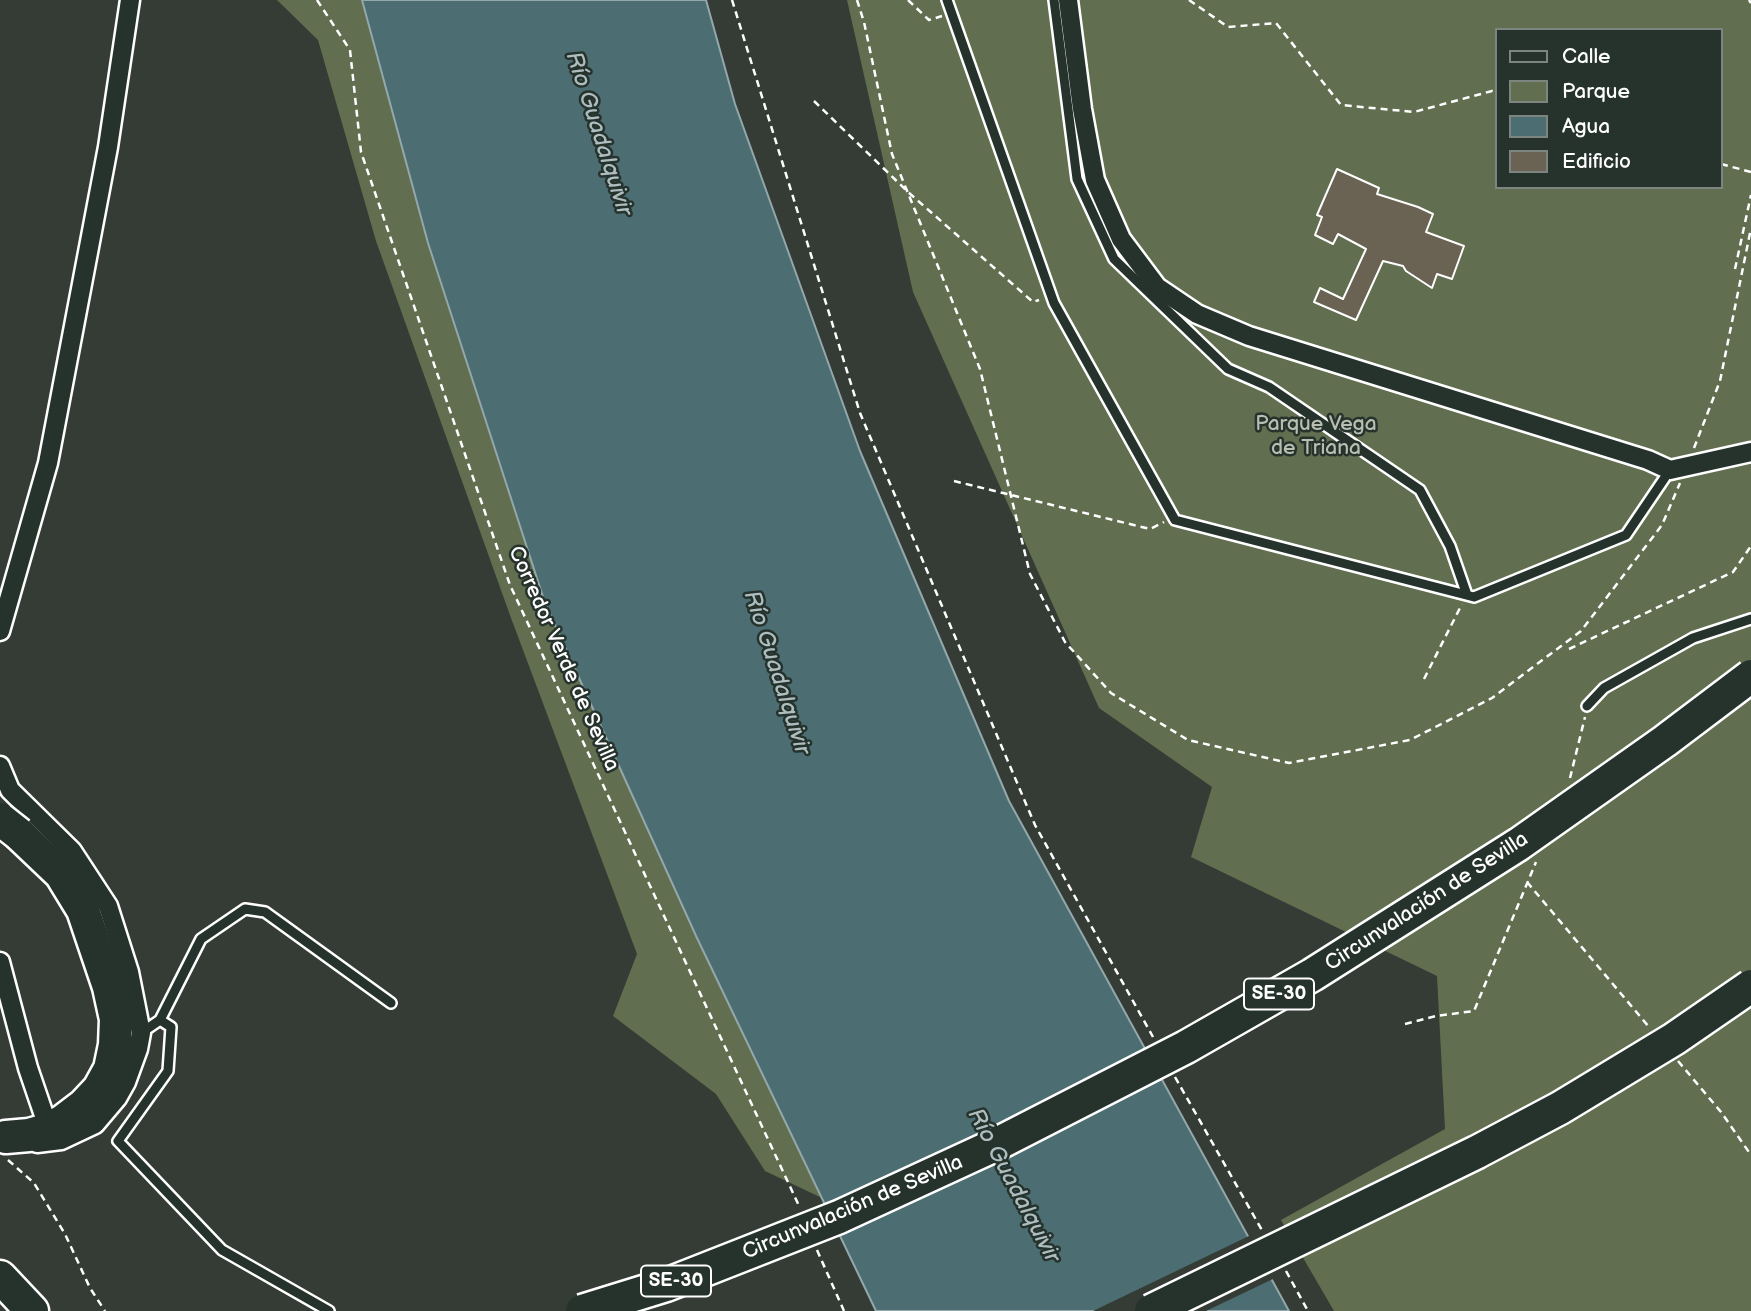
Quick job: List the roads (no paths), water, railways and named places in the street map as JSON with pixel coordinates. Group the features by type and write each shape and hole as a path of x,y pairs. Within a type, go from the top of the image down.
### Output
{"highway":[{"name":"Circunvalación de Sevilla","path":"582,1311 666,1285 839,1217 1018,1134 1186,1047 1312,975 1519,844 1751,676"},
{"path":"8,838 65,908 90,979 100,1028 98,1048 83,1084 70,1098 44,1115"},
{"path":"3,1146 47,1130 63,1121 99,1089 110,1069 115,1045 116,1019 109,987 83,909 61,874 8,838"},
{"path":"1151,1311 1477,1152 1560,1108 1674,1039 1751,986"},
{"path":"0,1277 32,1311"}],"street":[{"path":"0,631 48,463 108,147 130,0"},
{"path":"1068,0 1082,109 1095,180 1121,239 1157,287 1197,314 1249,336 1679,468 1751,452"},
{"path":"0,766 10,790 72,851 108,906 129,972 141,1032 127,1082 95,1124 77,1134 46,1143 3,1146"},
{"path":"0,962 28,1068 44,1115"}],"lane":[{"path":"947,0 1051,295 1175,520 1474,597 1626,535 1679,468"},
{"path":"1054,0 1077,179 1114,259 1228,369 1269,387 1420,490 1450,546 1467,595"},
{"path":"1587,706 1604,688 1693,638 1751,619"},
{"path":"141,1032 160,1020 201,939 244,909 265,912 391,1003"},
{"path":"160,1020 171,1027 168,1072 118,1141 222,1250 329,1311"}],"water":[{"name":"Río Guadalquivir","path":"362,0 706,0 735,104 860,451 1009,801 1289,1311 876,1311 697,938 545,603 428,243"}],"park label":[{"name":"Parque Vega de Triana","path":"1316,437"}]}
